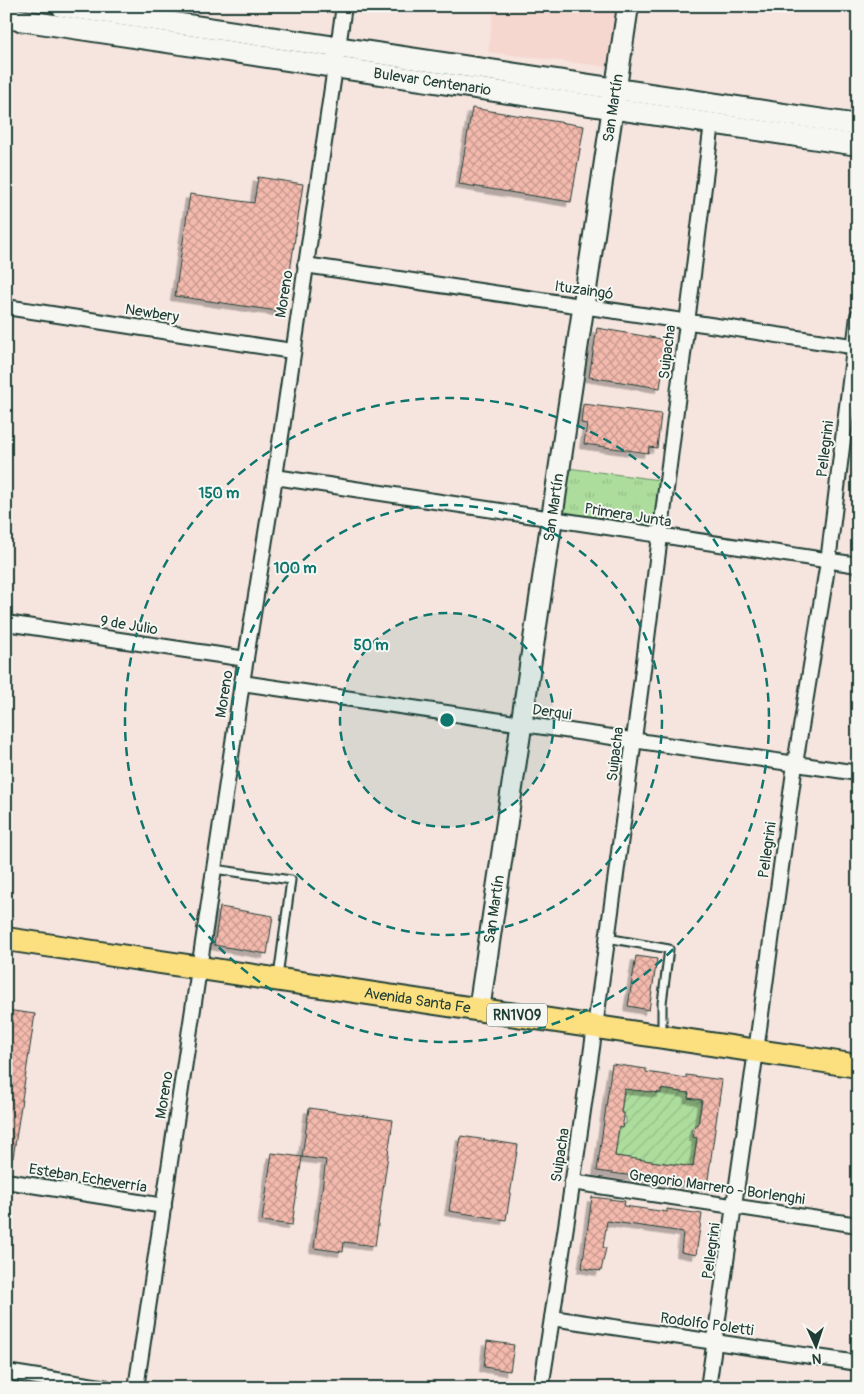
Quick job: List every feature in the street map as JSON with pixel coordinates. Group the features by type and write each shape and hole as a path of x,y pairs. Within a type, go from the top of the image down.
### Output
{"main road":[{"name":"Bulevar Centenario","path":"61,6 337,57"},
{"name":"San Martín","path":"479,1010 628,6"},
{"name":"Bulevar Centenario","path":"6,18 337,57 615,99 858,126"},
{"name":"Bulevar Centenario","path":"615,99 712,123 858,145"},
{"name":"Avenida Santa Fe","path":"6,939 858,1066"}],"street":[{"name":"Moreno","path":"136,1388 242,683 275,477 344,6"},
{"name":"Suipacha","path":"541,1388 596,1027 712,123"},
{"name":"Ituzaingó","path":"305,265 856,347"},
{"name":"Newbery","path":"6,307 292,351"},
{"name":"Pellegrini","path":"708,1388 795,764 828,562 856,347 858,316"},
{"name":"Primera Junta","path":"275,477 828,562 858,565"},
{"name":"9 de Julio","path":"6,623 246,659"},
{"name":"Derqui","path":"242,683 858,773"},
{"name":"Esteban Echeverría","path":"6,1181 164,1206"},
{"name":"Gregorio Marrero - Borlenghi","path":"572,1182 858,1225"},
{"name":"Rodolfo Poletti","path":"552,1318 858,1363"},
{"path":"6,1372 107,1388"}],"lane":[{"path":"214,869 291,880 278,980"},
{"path":"607,938 669,949 662,1003 662,1037"}],"shaded area":[{"path":"494,6 616,6 609,67 488,52"}],"green space":[{"path":"560,467 667,481 660,536 552,520"},
{"path":"625,1085 638,1091 656,1089 656,1093 660,1094 661,1089 689,1093 688,1098 693,1099 702,1095 698,1125 692,1128 691,1133 697,1138 693,1167 615,1156 619,1127 622,1128 623,1124 626,1124 626,1117 623,1117 624,1113 621,1113"}],"building":[{"path":"472,108 584,126 571,202 459,184"},
{"path":"258,177 303,184 284,312 175,296 190,194 254,203"},
{"path":"597,328 667,340 660,388 589,377"},
{"path":"583,404 661,414 657,448 649,447 648,453 584,444 587,424 581,423"},
{"path":"220,907 273,916 267,954 214,945"},
{"path":"636,956 657,959 649,1010 628,1006"},
{"path":"6,1010 35,1014 13,1158 6,1157"},
{"path":"612,1064 646,1069 646,1072 686,1078 686,1075 722,1080 707,1186 597,1171","holes":["624,1089 661,1093 661,1089 689,1093 688,1098 702,1100 698,1125 695,1125 693,1137 697,1138 693,1167 615,1156 619,1127 622,1128 624,1117 624,1113 621,1113"]},
{"path":"309,1108 393,1120 375,1246 344,1242 343,1252 314,1248 326,1160 302,1157"},
{"path":"461,1136 518,1145 506,1220 449,1211"},
{"path":"272,1153 302,1157 292,1225 262,1221"},
{"path":"592,1197 625,1201 624,1206 667,1212 667,1209 702,1214 696,1255 681,1252 683,1232 607,1221 603,1247 606,1248 601,1271 582,1268"},
{"path":"487,1341 514,1345 510,1371 484,1367"}]}
